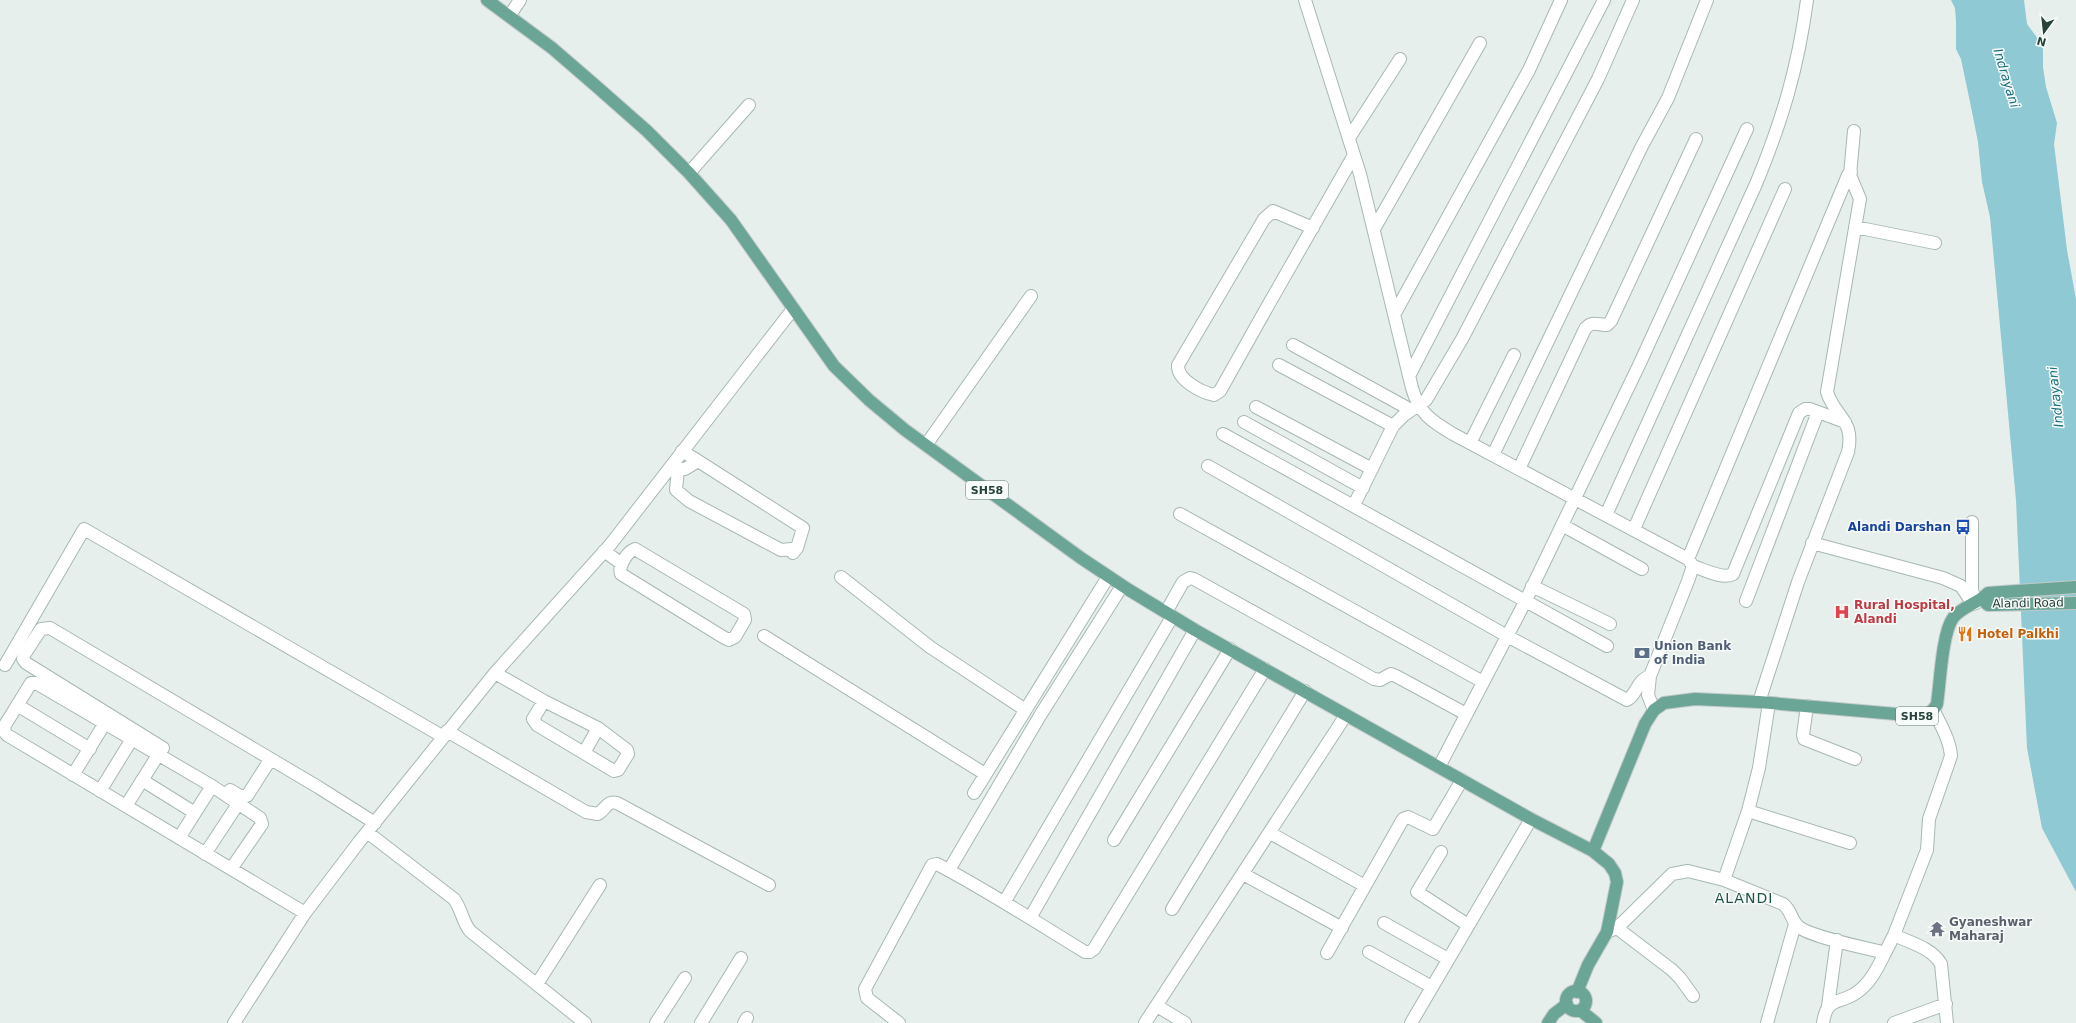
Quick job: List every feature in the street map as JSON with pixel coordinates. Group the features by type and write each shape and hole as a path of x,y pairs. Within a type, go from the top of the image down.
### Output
{"main road":[{"name":"SH58","path":"487,0 507,13 596,86 648,131 690,173 730,220 834,366 868,400 926,445 1108,577 1169,615 1531,819 1593,851"},
{"name":"Alandi Road","path":"1977,602 1988,593 2076,587"},
{"name":"SH58","path":"1654,710 1664,703 1695,699 1807,706 1919,716 1934,711 1937,704 1948,631 1953,619 1977,602"},
{"name":"Alandi Road","path":"1977,602 1988,605 2076,602"},
{"path":"1577,992 1588,965 1612,930 1616,878 1615,873 1609,864 1593,851 1645,724 1654,710"},
{"path":"1548,1023 1554,1014 1567,1004 1569,995 1577,992 1583,994 1586,1000 1585,1007 1580,1010 1573,1011 1567,1004"},
{"path":"1580,1010 1596,1023"}],"street":[{"path":"507,13 510,0"},
{"path":"507,13 520,0"},
{"path":"1305,0 1349,138 1374,229 1395,313 1415,408"},
{"path":"1395,313 1520,87 1561,0"},
{"path":"1409,376 1604,0"},
{"path":"1354,506 1393,426 1398,420 1415,408 1432,391 1487,292 1598,79 1633,0"},
{"path":"1493,455 1642,146 1668,98 1707,0"},
{"path":"1606,515 1753,191 1773,143 1781,120 1802,40 1807,0"},
{"path":"1374,229 1480,43"},
{"path":"1349,138 1400,59"},
{"path":"690,173 749,105"},
{"path":"1439,767 1526,600 1640,363 1746,129"},
{"path":"1724,880 1748,811 1760,768 1764,703 1812,543 1848,452 1850,431 1830,400 1828,384 1860,198 1851,172 1854,132"},
{"path":"1519,469 1585,329 1589,324 1594,322 1607,325 1611,321 1696,139"},
{"path":"1313,228 1273,211 1264,219 1178,365 1177,371 1181,377 1206,393 1214,395 1220,391 1288,268 1313,228 1354,155"},
{"path":"1654,710 1648,695 1650,676 1688,581 1690,563 1811,263 1848,175 1851,172"},
{"path":"1634,529 1785,189"},
{"path":"1855,226 1935,243"},
{"path":"926,445 1031,296"},
{"path":"234,1023 305,913 444,734 495,672 607,548 793,309"},
{"path":"1293,345 1415,408 1435,423 1470,443 1634,529 1690,563 1722,575 1729,576 1733,574 1798,413 1805,409 1845,422"},
{"path":"1470,443 1514,355"},
{"path":"1279,365 1393,426"},
{"path":"1256,407 1372,469"},
{"path":"1746,601 1818,412"},
{"path":"1244,422 1363,488"},
{"path":"1222,434 1526,600 1607,646"},
{"path":"682,451 698,461 803,528 797,548 793,553 792,549 781,550 732,525 689,501 676,490 678,469 685,469 698,461"},
{"path":"1208,466 1507,636 1627,700 1631,697 1641,682 1650,676"},
{"path":"1180,514 1483,682"},
{"path":"1972,522 1972,590 1977,602"},
{"path":"1562,525 1642,569"},
{"path":"4,665 84,528 444,734 586,812 598,814 608,803 612,801 617,802 768,885"},
{"path":"1812,543 1943,578 1961,586 1977,602"},
{"path":"607,548 624,561"},
{"path":"632,550 639,550 744,614 745,620 732,639 723,637 624,577 620,572 624,561 632,550"},
{"path":"974,793 1024,709 1108,577"},
{"path":"841,578 930,647 1024,709"},
{"path":"1005,902 1169,615 1183,582 1190,578 1374,679 1380,680 1391,674 1466,714"},
{"path":"949,870 1041,714 1122,586"},
{"path":"1532,586 1610,624"},
{"path":"270,760 248,796 240,796 26,663 23,659 24,655 41,629 50,628 270,760 371,828 454,899 460,907 464,924 470,931 585,1023"},
{"path":"1030,918 1195,630"},
{"path":"764,636 985,774"},
{"path":"1114,840 1230,649"},
{"path":"899,1023 867,998 865,989 932,865 937,864 949,870 1005,902 1085,952 1090,952 1094,949 1265,669"},
{"path":"495,672 544,701 598,728 627,750 628,754 617,771 584,753 534,722 533,719 544,701"},
{"path":"231,869 262,824 260,818 212,786 36,683 31,683 28,686 5,726 4,731 6,735 205,854 305,913"},
{"path":"1172,909 1305,692"},
{"path":"17,705 90,748"},
{"path":"1807,706 1803,735 1804,739 1856,759"},
{"path":"1828,1006 1834,1001 1856,993 1873,975 1894,935 1927,850 1929,819 1951,756 1950,747 1934,711"},
{"path":"1146,1023 1346,714"},
{"path":"73,775 105,723"},
{"path":"584,753 598,728"},
{"path":"100,791 132,739"},
{"path":"126,806 158,755"},
{"path":"142,780 195,813"},
{"path":"1327,953 1403,819 1408,817 1433,829 1462,780"},
{"path":"179,838 212,786"},
{"path":"205,854 238,804"},
{"path":"1748,811 1850,843"},
{"path":"1411,1023 1531,819"},
{"path":"1270,832 1365,886"},
{"path":"1441,852 1417,892 1468,925"},
{"path":"1693,996 1672,970 1612,930 1672,874 1688,871 1724,880 1783,904 1790,909 1795,924 1813,934 1885,953"},
{"path":"1243,874 1342,928"},
{"path":"536,984 600,885"},
{"path":"1384,923 1448,959"},
{"path":"1767,1023 1795,924"},
{"path":"1894,935 1926,949 1937,956 1941,964 1947,1023"},
{"path":"1823,1023 1828,1006 1837,940"},
{"path":"1369,952 1432,987"},
{"path":"700,1023 741,958"},
{"path":"656,1023 685,978"},
{"path":"1894,1023 1946,1004"},
{"path":"1157,1006 1185,1023"}],"water":[{"name":"Indrayani","path":"1951,0 2024,0 2027,24 2043,49 2043,67 2046,87 2057,123 2054,144 2067,250 2076,299 2076,892 2042,828 2027,748 2016,500 1990,217 1982,182 1978,142 1970,102 1961,59 1956,49 1955,8"}],"place":[{"name":"Alandi Darshan","path":"1963,527"},
{"name":"Rural Hospital, Alandi","path":"1842,612"},
{"name":"Hotel Palkhi","path":"1965,634"},
{"name":"Union Bank of India","path":"1642,653"},
{"name":"Gyaneshwar Maharaj","path":"1937,929"}],"district":[{"name":"ALANDI","path":"1744,898"}]}
